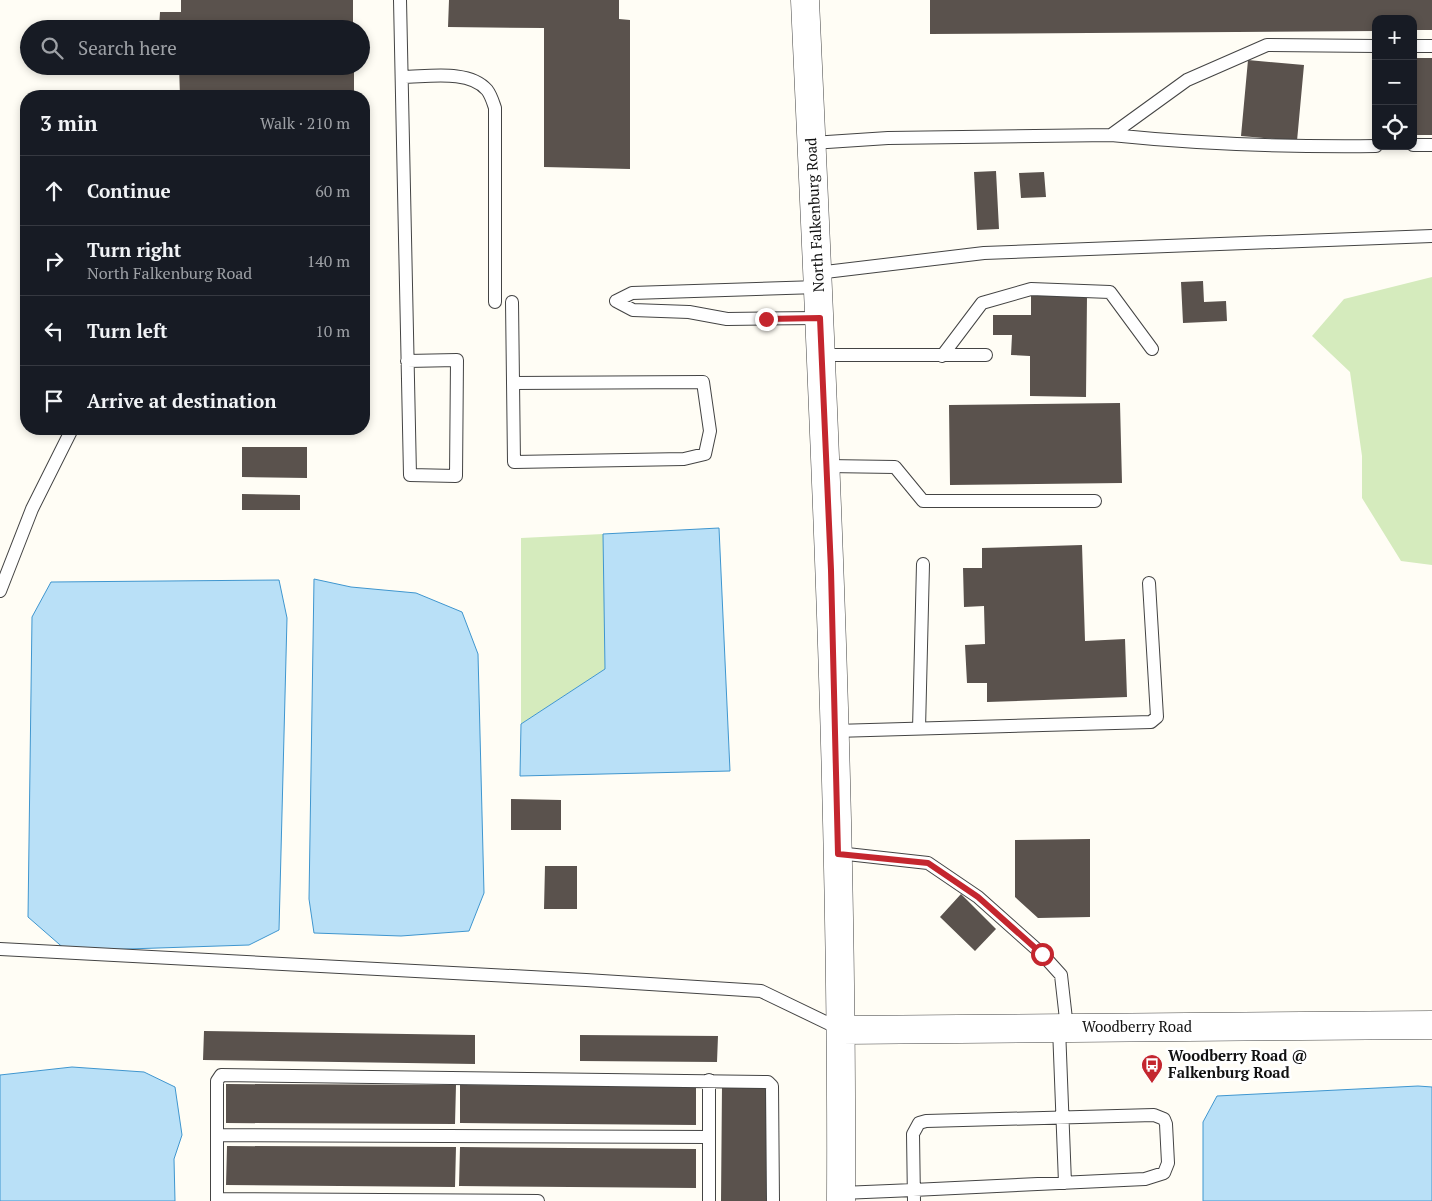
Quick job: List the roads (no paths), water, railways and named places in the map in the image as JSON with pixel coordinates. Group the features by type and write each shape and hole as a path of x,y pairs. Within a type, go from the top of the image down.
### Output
{"street":[{"name":"North Falkenburg Road","path":"805,0 827,466 835,731 842,1030 841,1197"},
{"name":"Woodberry Road","path":"842,1030 1432,1025"}],"lane":[{"path":"400,0 410,475 456,476 456,360 408,361"},
{"path":"1111,136 1187,80 1267,45 1372,46"},
{"path":"1417,46 1432,46"},
{"path":"402,77 460,77 478,82 489,92 495,108 495,302"},
{"path":"812,143 888,138 1111,136 1193,144 1297,147 1372,146"},
{"path":"1417,146 1432,145"},
{"path":"820,318 727,319 689,312 633,310 616,301 632,293 818,280 984,253 1432,236"},
{"path":"942,356 982,303 1031,289 1110,292 1152,349"},
{"path":"512,302 513,383 514,462 684,459 705,454 710,431 704,382 513,383"},
{"path":"822,355 986,355"},
{"path":"0,591 32,509 69,435"},
{"path":"827,466 895,468 922,500 1095,500"},
{"path":"919,729 923,564"},
{"path":"835,731 1151,722 1157,717 1149,583"},
{"path":"838,854 928,863 978,897 1042,954 1060,975 1063,1028 1062,1117 1065,1183"},
{"path":"0,949 761,991 842,1030"},
{"path":"538,1201 216,1200 217,1081 221,1074 768,1082 772,1086 773,1201"},
{"path":"709,1080 709,1201"},
{"path":"841,1197 913,1195 1155,1178 1164,1173 1168,1163 1164,1119 1154,1115 926,1121 919,1123 912,1134 913,1195"},
{"path":"216,1135 709,1137"}],"water":[{"path":"719,528 730,771 520,776 521,724 605,669 603,534"},
{"path":"314,579 351,587 416,593 462,612 478,654 484,893 469,931 401,936 314,933 309,899"},
{"path":"279,580 287,618 279,930 249,945 67,951 28,917 32,617 51,582"},
{"path":"72,1067 144,1072 175,1087 182,1135 174,1159 175,1201 0,1201 0,1075"},
{"path":"1418,1086 1432,1087 1432,1201 1203,1201 1203,1122 1217,1096"}],"place":[{"name":"Woodberry Road @ Falkenburg Road","path":"1152,1084"}]}
